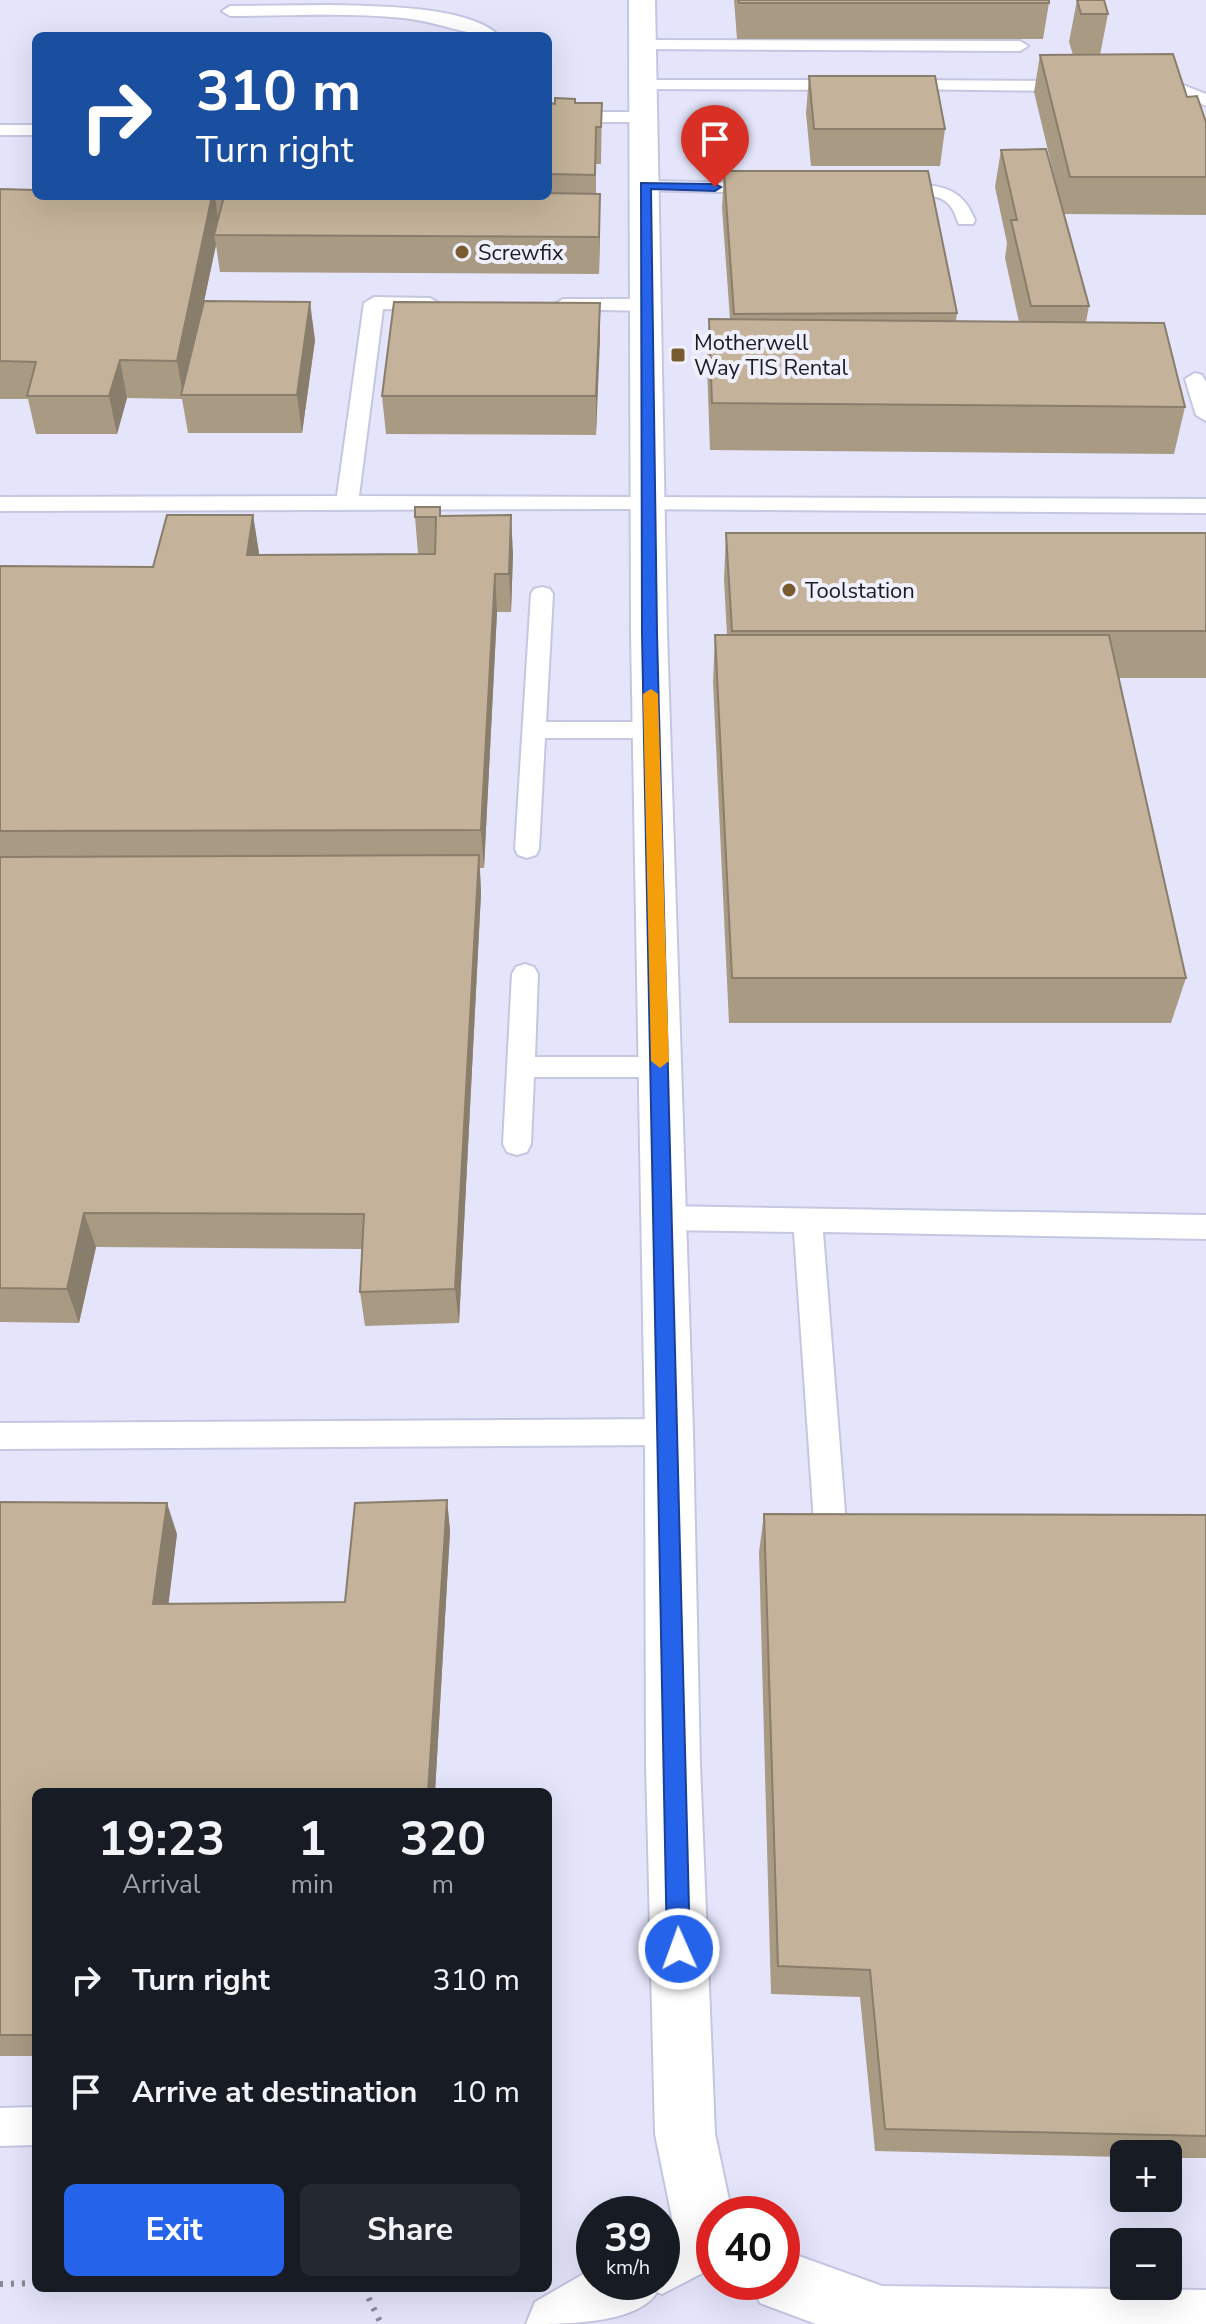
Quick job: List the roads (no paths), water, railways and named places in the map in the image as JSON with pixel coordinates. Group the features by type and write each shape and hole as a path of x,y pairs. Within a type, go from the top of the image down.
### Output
{"street":[{"path":"642,0 652,730 669,1432 673,1764 685,2134 694,2247"},
{"path":"800,2287 882,2317 1206,2321"},
{"path":"557,2324 599,2300"}],"lane":[{"path":"230,11 432,14 485,32"},
{"path":"552,116 643,82 1020,46"},
{"path":"643,82 1084,86"},
{"path":"1132,86 1164,86 1183,90 1206,101"},
{"path":"0,130 32,130"},
{"path":"645,186 779,189"},
{"path":"873,191 945,192 962,206 966,220"},
{"path":"347,504 374,303 450,304"},
{"path":"541,304 647,305"},
{"path":"1195,379 1206,415"},
{"path":"0,504 650,502 1206,506"},
{"path":"527,849 542,594"},
{"path":"534,730 652,730"},
{"path":"517,1144 525,974"},
{"path":"519,1067 660,1067"},
{"path":"663,1218 1206,1227"},
{"path":"808,1221 831,1537"},
{"path":"0,1436 669,1432"},
{"path":"0,2127 32,2126"}],"place":[{"name":"Screwfix","path":"462,252"},
{"name":"Motherwell Way TIS Rental","path":"678,355"},
{"name":"Toolstation","path":"789,590"}]}
